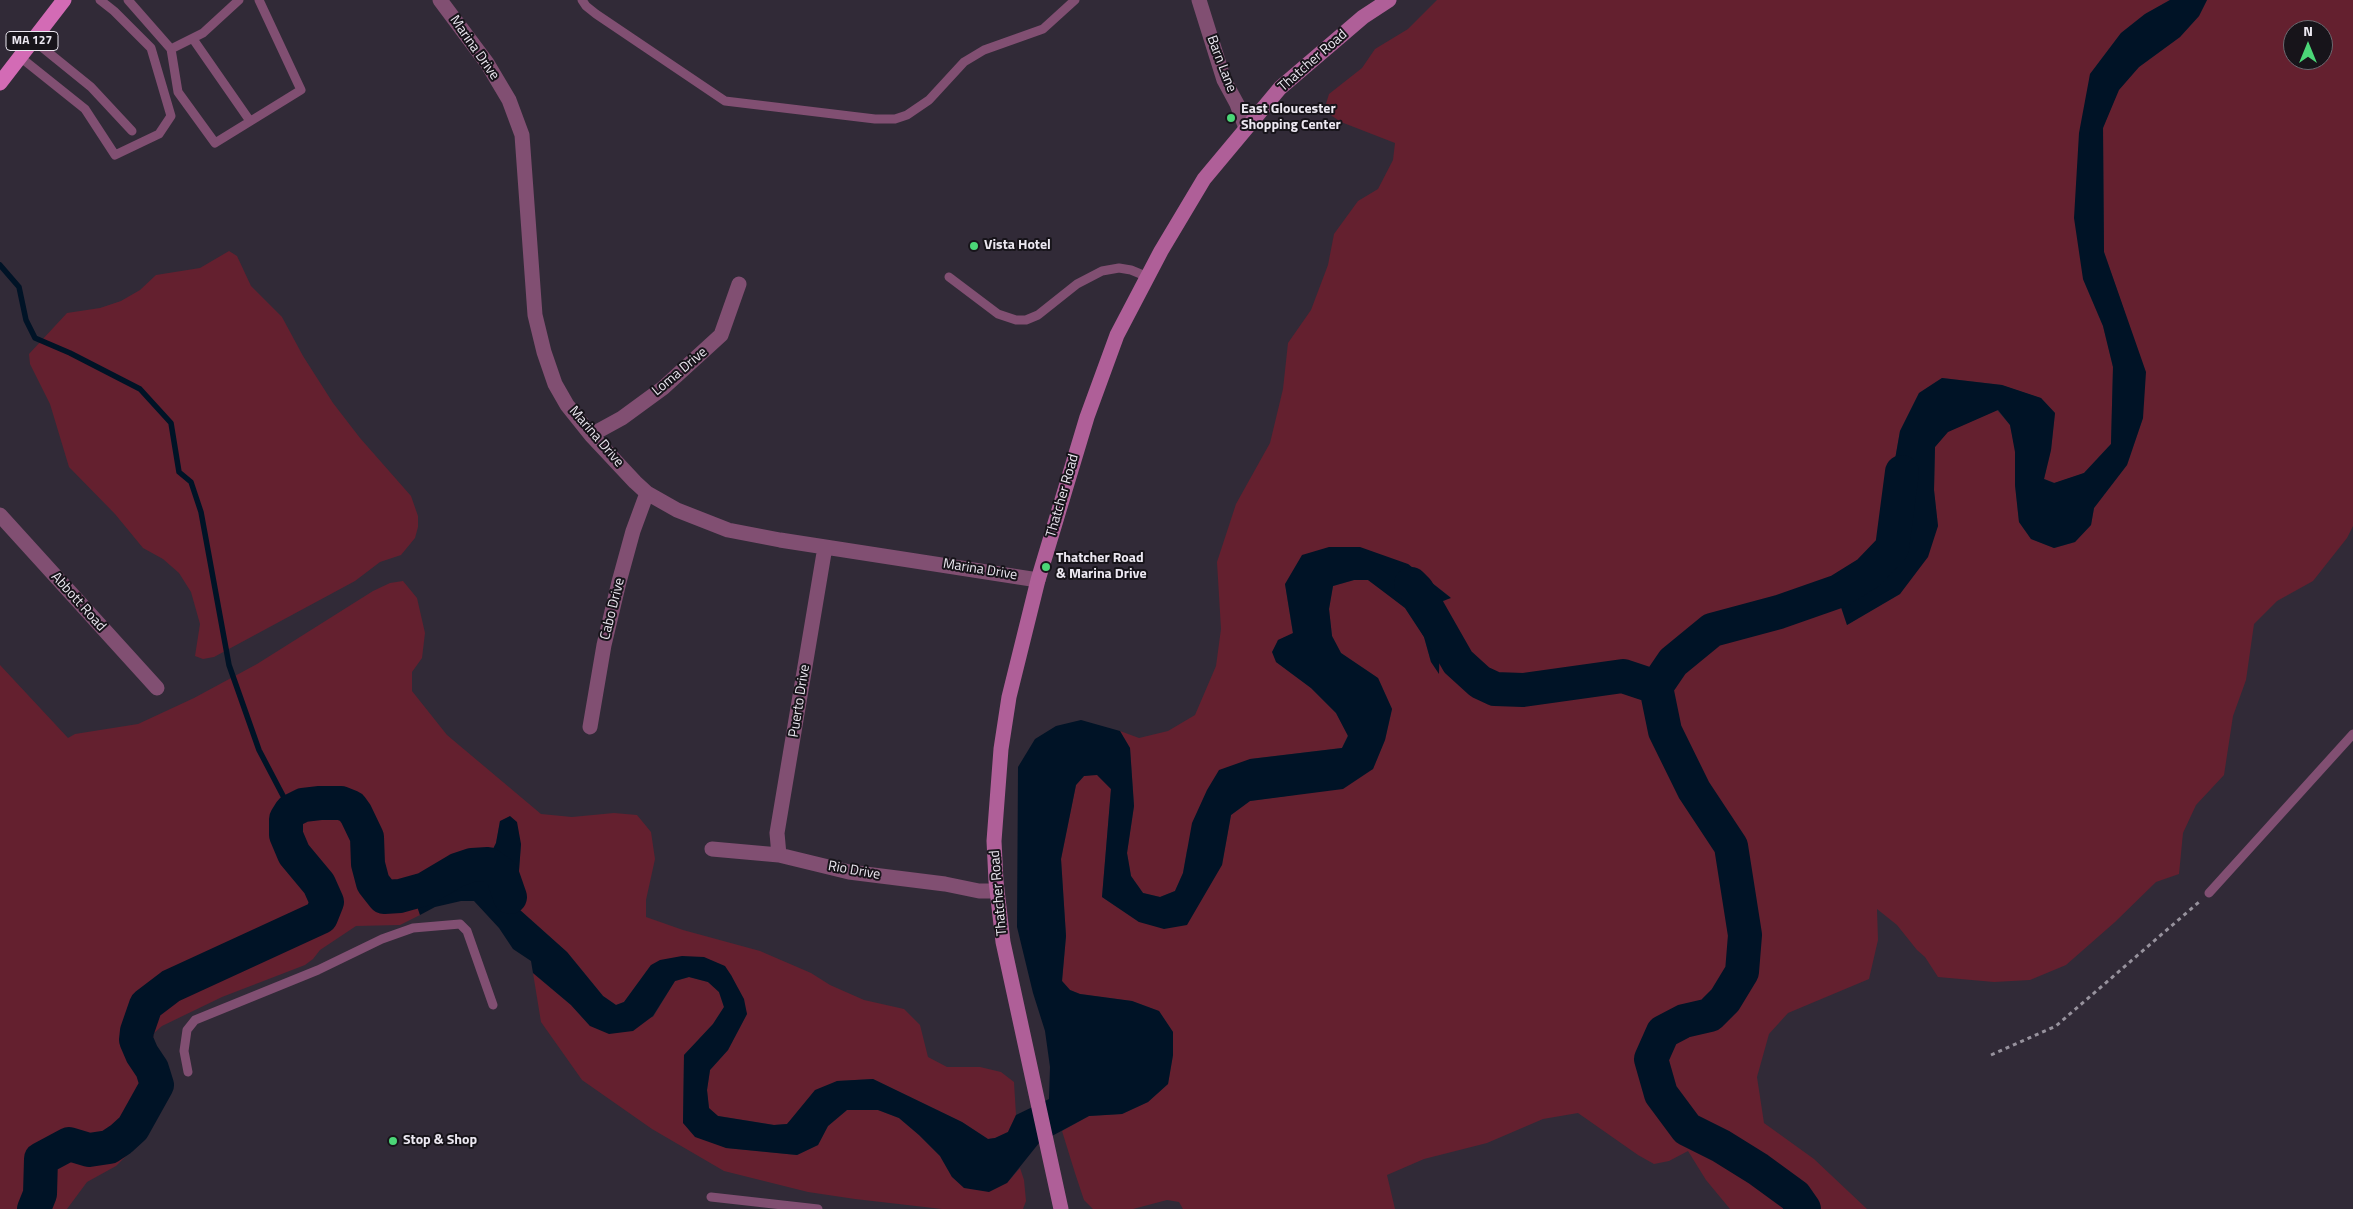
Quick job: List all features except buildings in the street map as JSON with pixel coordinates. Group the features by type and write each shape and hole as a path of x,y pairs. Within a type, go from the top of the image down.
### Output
{"main road":[{"name":"MA 127","path":"0,82 64,0"},
{"name":"Thatcher Road","path":"1061,1209 1003,942 994,841 1001,749 1009,697 1038,580 1102,372 1117,335 1204,179 1280,88 1363,17 1389,0"}],"street":[{"name":"Marina Drive","path":"440,0 487,63 509,100 522,134 526,208 537,324 555,384 567,405 591,435 647,493 677,510 728,530 1038,580"},
{"name":"Barn Lane","path":"1199,0 1224,80 1237,104 1246,128"},
{"name":"Loma Drive","path":"591,435 622,418 663,388 721,335 739,284"},
{"name":"Cabo Drive","path":"590,727 604,645 619,582 633,531 647,493"},
{"name":"Abbott Road","path":"0,515 157,688"},
{"name":"Puerto Drive","path":"778,855 777,833 825,547"},
{"name":"Rio Drive","path":"712,849 778,855 849,872 945,884 980,891 997,891"}],"lane":[{"path":"20,57 86,109 115,155 159,134 171,116 151,48 114,11 100,0"},
{"path":"128,0 171,50 178,92 215,143 301,90 259,0"},
{"path":"171,50 203,34 239,0"},
{"path":"582,0 596,14 726,101 875,118 895,118 907,115 929,100 964,62 984,50 1044,29 1075,0"},
{"path":"193,39 250,121"},
{"path":"33,40 91,87 132,132"},
{"path":"949,277 998,314 1016,320 1026,320 1038,315 1078,284 1102,272 1119,268 1132,270 1148,277"},
{"path":"2209,893 2353,734"},
{"path":"188,1072 184,1051 187,1030 195,1020 318,970 382,939 413,928 460,924 467,931 494,1005"},
{"path":"711,1197 818,1209"}],"path":[{"path":"1991,1055 2056,1026 2209,893"}],"shaded area":[{"path":"1437,0 2170,0 2145,14 2121,33 2090,74 2083,279 2103,326 2113,367 2111,444 2084,473 2055,483 2044,479 2051,450 2055,413 2041,398 2002,385 1942,378 1919,393 1900,431 1891,482 1897,521 1891,563 1876,573 1836,592 1847,625 1900,594 1938,526 1934,490 1935,447 1947,432 1997,410 2010,425 2016,452 2015,485 2019,522 2031,539 2054,548 2075,542 2091,525 2094,508 2127,465 2143,418 2124,310 2104,252 2103,128 2118,90 2139,67 2180,37 2199,16 2207,0 2353,0 2353,526 2347,538 2313,581 2277,601 2254,624 2246,680 2233,716 2224,775 2196,805 2183,833 2179,874 2156,882 2115,922 2066,965 2030,980 1994,982 1938,977 1925,957 1897,925 1877,909 1878,940 1869,979 1788,1013 1769,1034 1757,1077 1764,1123 1814,1159 1867,1209 1730,1209 1706,1180 1688,1151 1669,1161 1654,1164 1578,1113 1543,1119 1487,1143 1424,1159 1387,1175 1395,1209 1183,1209 1179,1202 1167,1200 1133,1209 1093,1209 1084,1200 1062,1131 1089,1116 1122,1114 1148,1102 1168,1084 1173,1055 1173,1032 1159,1011 1132,1001 1080,994 1070,990 1062,981 1066,936 1061,859 1076,785 1084,776 1097,774 1111,789 1102,897 1139,922 1222,865 1231,815 1250,801 1294,795 1373,769 1385,740 1392,709 1378,678 1341,653 1332,636 1329,609 1333,586 1354,580 1368,580 1389,595 1405,608 1424,637 1431,662 1440,635 1430,610 1450,597 1408,564 1285,584 1293,634 1278,640 1276,662 1311,688 1336,713 1348,735 1342,748 1250,759 1187,850 1183,873 1175,891 1160,897 1143,893 1131,876 1127,853 1134,806 1130,748 1120,731 1139,738 1168,731 1195,715 1216,666 1221,629 1217,562 1236,504 1270,443 1283,389 1288,343 1311,310 1328,265 1334,234 1358,201 1378,189 1393,160 1395,143 1341,122 1332,116 1325,107 1329,94 1362,68 1375,49 1408,29"},
{"path":"229,251 237,256 251,286 282,317 303,356 333,403 360,438 411,496 418,516 418,527 415,538 401,555 380,562 355,581 214,657 203,659 195,656 200,624 191,592 179,573 163,559 143,548 115,514 69,467 50,404 30,364 29,354 67,313 100,308 121,301 140,290 156,275 200,268"},
{"path":"403,581 417,598 425,633 422,658 412,672 412,691 447,735 541,814 572,817 614,813 637,815 651,832 655,859 646,900 646,917 683,930 760,951 811,973 830,985 864,1000 904,1009 920,1025 928,1057 947,1067 980,1067 1001,1072 1014,1082 1016,1115 1008,1132 988,1139 962,1122 873,1079 837,1081 787,1124 774,1125 718,1116 709,1109 707,1090 710,1070 728,1050 747,1014 731,975 651,965 624,1002 616,1005 603,996 567,952 520,910 517,897 521,844 500,821 496,843 486,863 477,869 466,869 444,875 425,885 417,894 416,903 420,915 400,925 356,926 320,950 305,965 222,997 162,1026 154,1033 152,1044 165,1089 144,1135 130,1152 116,1166 87,1182 67,1209 0,1209 0,665 68,738 75,734 138,724 194,698 257,664 373,591 390,583"},
{"path":"533,973 571,1005 590,1026 653,1017 675,981 689,977 708,982 719,992 724,1007 713,1024 684,1055 683,1123 726,1148 797,1155 818,1145 828,1126 847,1110 878,1110 899,1118 919,1135 940,1156 952,1177 1007,1183 1020,1168 1024,1180 1026,1201 1023,1209 942,1209 855,1199 808,1192 724,1171 652,1129 582,1080 541,1022"}],"water":[{"path":"2170,0 2207,0 2199,16 2180,37 2139,67 2119,90 2103,128 2104,252 2146,372 2143,418 2127,465 2094,508 2091,525 2075,542 2054,548 2031,539 2019,522 2015,485 2015,452 2010,425 1998,410 1948,432 1935,447 1934,490 1938,526 1928,557 1900,594 1847,625 1836,592 1876,573 1891,563 1897,521 1891,482 1900,431 1919,393 1942,378 2002,385 2041,398 2055,413 2051,450 2044,479 2054,483 2084,473 2111,444 2113,367 2103,326 2083,279 2074,218 2079,133 2090,74 2121,33 2145,14"},
{"path":"1329,547 1360,547 1408,564 1451,598 1440,602 1430,610 1440,635 1439,674 1431,662 1424,637 1405,608 1368,580 1354,580 1333,586 1329,609 1332,636 1341,653 1378,678 1392,709 1385,740 1373,769 1343,789 1250,801 1231,815 1222,865 1187,925 1164,929 1139,922 1102,897 1111,789 1097,775 1084,776 1076,785 1061,859 1066,936 1062,981 1070,990 1080,994 1132,1001 1159,1011 1173,1032 1173,1055 1168,1084 1148,1102 1122,1114 1089,1116 1039,1143 1007,1183 989,1192 964,1188 952,1177 940,1156 919,1135 899,1118 878,1110 847,1110 828,1126 818,1145 797,1155 726,1148 695,1137 683,1123 684,1055 713,1024 724,1007 719,992 708,982 689,977 675,981 653,1016 633,1031 609,1034 590,1026 571,1005 533,973 531,961 513,949 499,928 474,901 461,901 435,907 420,915 416,903 417,894 425,885 444,875 466,869 477,869 486,863 496,843 500,821 510,816 517,822 521,844 517,897 520,910 567,952 603,996 616,1005 624,1002 651,965 660,960 682,956 704,957 725,966 744,999 747,1014 728,1050 710,1070 707,1090 709,1108 718,1116 774,1125 787,1124 815,1090 837,1081 873,1079 962,1122 988,1139 995,1138 1008,1132 1016,1115 1049,1099 1050,1067 1045,1031 1033,993 1017,927 1018,767 1035,739 1056,726 1081,720 1120,731 1130,748 1134,806 1127,853 1131,876 1143,893 1160,897 1175,891 1183,873 1192,823 1207,790 1219,770 1250,759 1342,748 1348,736 1336,713 1311,688 1276,662 1272,652 1278,640 1293,633 1285,584 1302,555"}],"waterway":[{"path":"0,265 19,287 26,320 35,338 70,353 140,389 171,423 179,472 191,482 201,512 229,665 259,750 291,811"},
{"path":"1804,1209 1795,1196 1758,1169 1721,1146 1687,1129 1661,1094 1651,1059 1663,1032 1684,1021 1710,1015 1725,1000 1742,972 1745,935 1731,846 1694,790 1665,731 1656,687 1673,662 1712,630 1779,612 1839,591 1868,573 1892,548 1902,472"},
{"path":"1411,584 1417,590 1458,662 1480,682 1495,689 1523,690 1623,676 1656,687"},
{"path":"34,1209 40,1194 41,1159 69,1144 89,1150 109,1147 133,1128 157,1085 152,1069 142,1054 136,1040 137,1031 146,1005 171,986 321,917 327,902 319,884 294,854 286,835 286,819 291,811 303,805 320,803 341,803 351,807 367,837 368,864 373,883 384,897 400,896 425,889 457,870 472,865 488,864 502,874 510,897"}],"place":[{"name":"East Gloucester Shopping Center","path":"1231,118"},
{"name":"Vista Hotel","path":"974,246"},
{"name":"Thatcher Road & Marina Drive","path":"1046,567"},
{"name":"Stop & Shop","path":"393,1141"}]}
